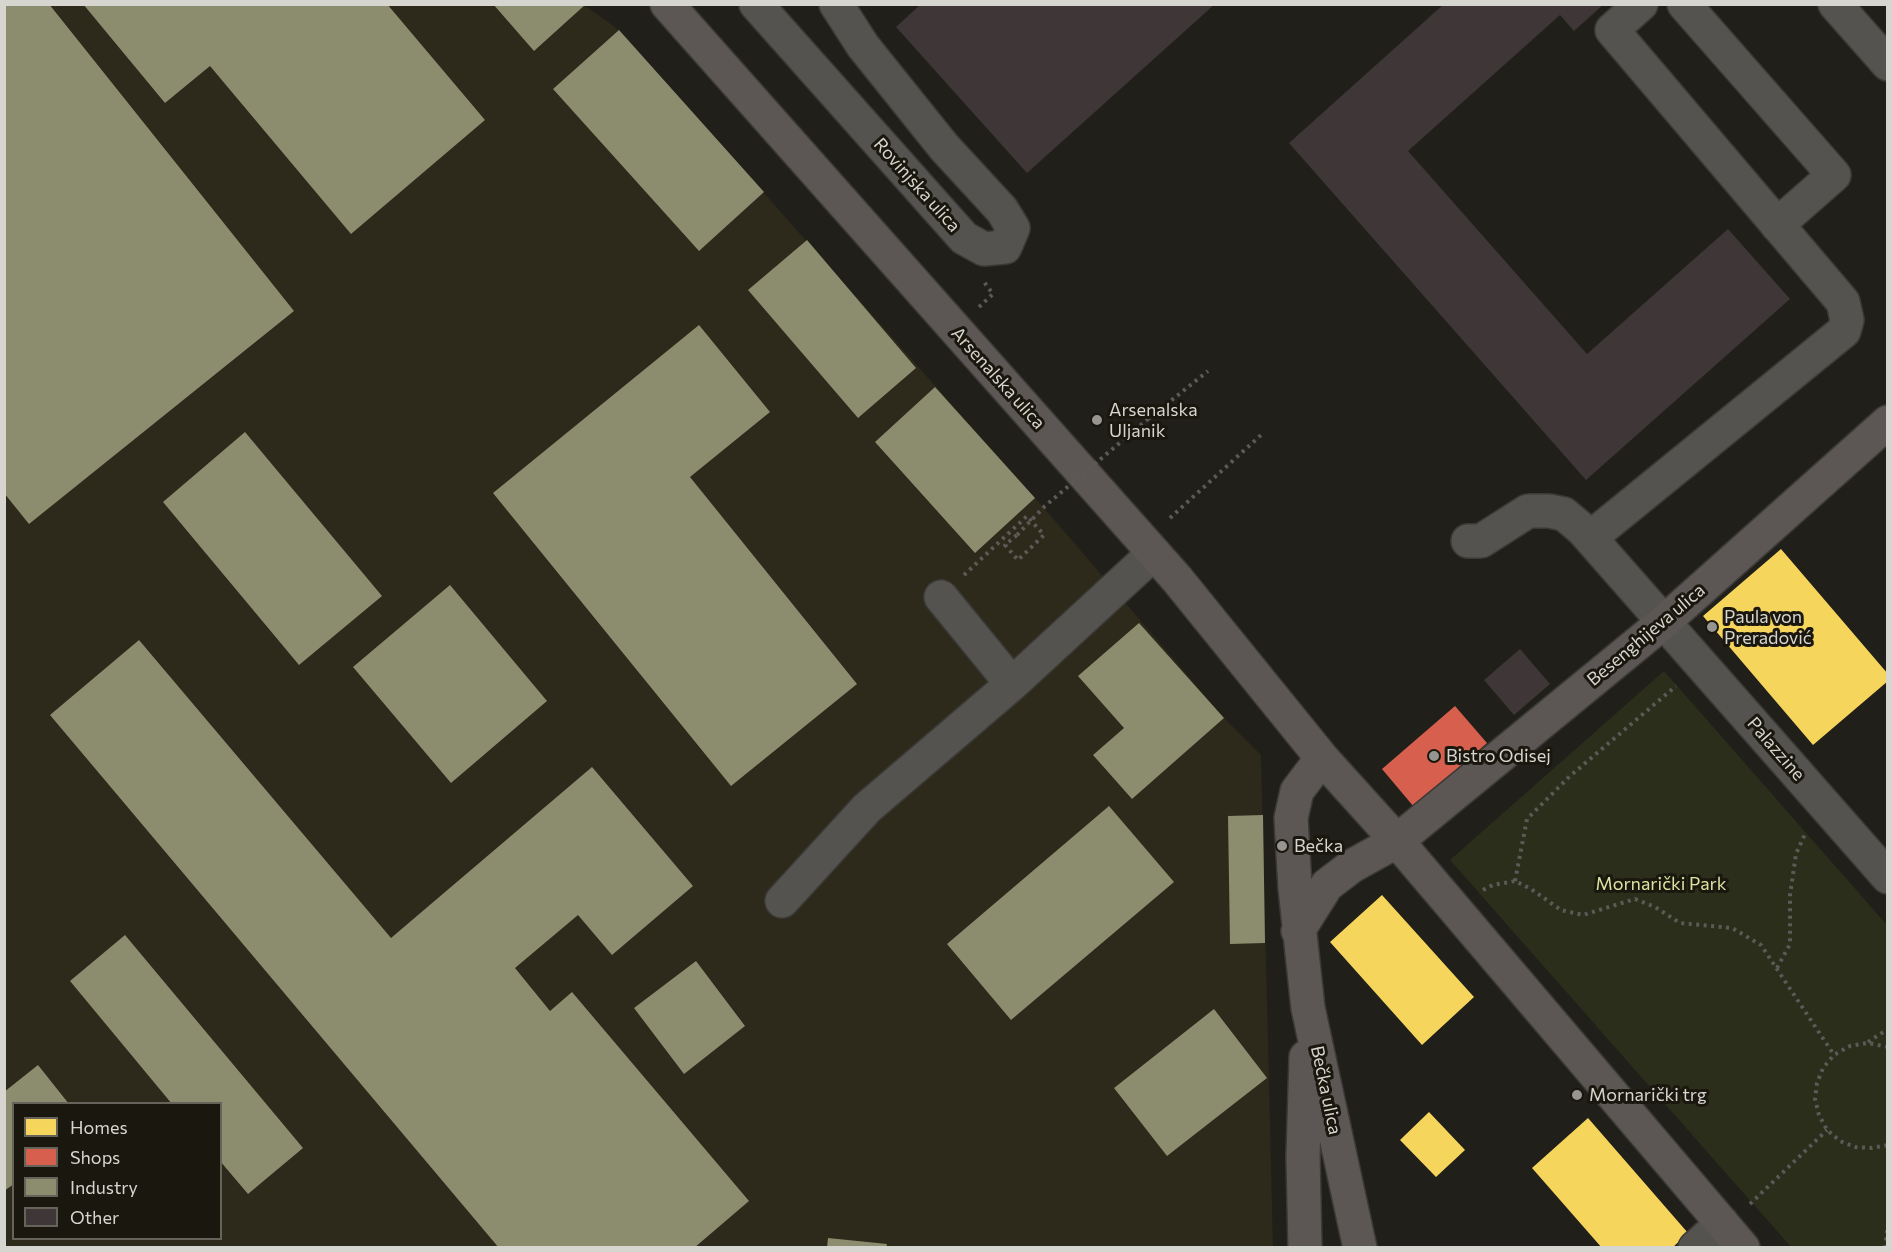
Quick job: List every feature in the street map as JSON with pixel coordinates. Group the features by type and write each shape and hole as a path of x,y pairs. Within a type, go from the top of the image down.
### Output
{"main road":[{"name":"Arsenalska ulica","path":"667,4 1154,552 1322,758"},
{"name":"Besenghijeva ulica","path":"1397,841 1665,621 1887,422"},
{"path":"1322,758 1453,906 1730,1233"},
{"name":"Bečka ulica","path":"1322,758 1297,791 1290,818 1298,931 1308,1008 1360,1248"},
{"path":"1298,931 1328,885 1352,866 1397,841"},
{"path":"1305,1248 1303,1156 1308,1008"}],"street":[{"name":"Rovinjska ulica","path":"756,4 964,238 984,249 1005,247 1013,228 1002,210 944,147 864,46 836,4"},
{"path":"1590,537 1844,331 1847,320 1843,302 1612,30 1641,4"},
{"path":"1684,4 1834,175 1777,225"},
{"path":"1835,4 1887,64"},
{"name":"Palazzine","path":"1468,541 1481,541 1528,511 1564,514 1590,537 1665,621 1887,878"},
{"path":"782,901 867,808 1012,684 1154,552"},
{"path":"941,597 1012,684"},
{"path":"1695,1248 1730,1233"}],"path":[{"path":"981,279 993,294 982,304"},
{"path":"992,548 1027,516 1044,535 1018,560 1005,546 1017,535 1046,506 1208,371"},
{"path":"1170,518 1261,435"},
{"path":"1515,881 1518,855 1527,819 1570,777 1702,664"},
{"path":"1777,969 1790,944 1790,895 1796,854 1820,800"},
{"path":"1453,906 1493,885 1515,881 1561,910 1583,915 1635,900 1655,907 1680,923 1732,928 1761,945 1834,1055"},
{"path":"1868,1043 1887,1029"},
{"path":"1887,1047 1868,1043 1850,1046 1834,1055 1823,1068 1817,1083 1815,1100 1819,1116 1827,1130 1840,1141 1855,1147 1872,1148 1887,1145"},
{"path":"1730,1233 1827,1130"},
{"path":"1885,1248 1887,1224"}],"shaded area":[{"path":"5,5 584,5 619,30 1051,516 1224,718 1261,755 1273,1247 5,1248"}],"green space":[{"name":"Mornarički Park","path":"1664,671 1887,925 1887,1247 1791,1247 1450,860"}],"building: Homes":[{"path":"1781,549 1888,674 1888,681 1813,745 1703,616"},
{"path":"1382,895 1474,997 1422,1045 1330,942"},
{"path":"1429,1112 1465,1150 1436,1177 1400,1140"},
{"path":"1588,1118 1688,1233 1672,1248 1602,1248 1532,1168"}],"building: Shops":[{"name":"Bistro Odisej","path":"1455,706 1487,743 1414,807 1382,769"}],"building: Industry":[{"path":"4,4 49,4 294,311 29,524 4,493"},
{"path":"83,4 387,4 485,120 351,234 210,66 165,103"},
{"path":"493,4 586,4 534,51"},
{"path":"619,30 764,192 699,251 553,89"},
{"path":"807,240 916,368 858,418 748,290"},
{"path":"699,325 770,412 690,477 857,684 731,786 493,493"},
{"path":"935,387 1035,498 975,553 875,442"},
{"path":"245,432 382,596 299,665 163,502"},
{"path":"450,585 547,701 451,783 353,667"},
{"path":"1139,623 1224,718 1132,799 1093,755 1124,728 1078,676"},
{"path":"139,640 391,938 592,767 693,886 612,955 578,915 515,968 550,1011 572,992 749,1201 694,1248 499,1248 50,715"},
{"path":"1109,806 1174,882 1011,1020 947,944"},
{"path":"1263,815 1265,943 1230,944 1228,816"},
{"path":"125,935 303,1148 248,1194 222,1163 222,1102 170,1102 70,981"},
{"path":"696,961 745,1026 684,1074 634,1008"},
{"path":"1214,1009 1267,1078 1167,1156 1114,1088"},
{"path":"38,1065 67,1102 12,1102 12,1185 4,1191 4,1092"},
{"path":"828,1238 887,1244 886,1248 827,1248"}],"building: Other":[{"path":"921,4 1215,4 1027,173 896,27"},
{"path":"1444,4 1604,4 1574,31 1560,15 1408,151 1587,354 1728,229 1790,299 1586,480 1289,143"},
{"path":"1520,649 1550,684 1514,715 1484,680"}],"place":[{"name":"Arsenalska Uljanik","path":"1097,420"},
{"name":"Paula von Preradović","path":"1712,627"},
{"name":"Bistro Odisej","path":"1434,756"},
{"name":"Bečka","path":"1282,846"},
{"name":"Mornarički trg","path":"1577,1095"}]}
